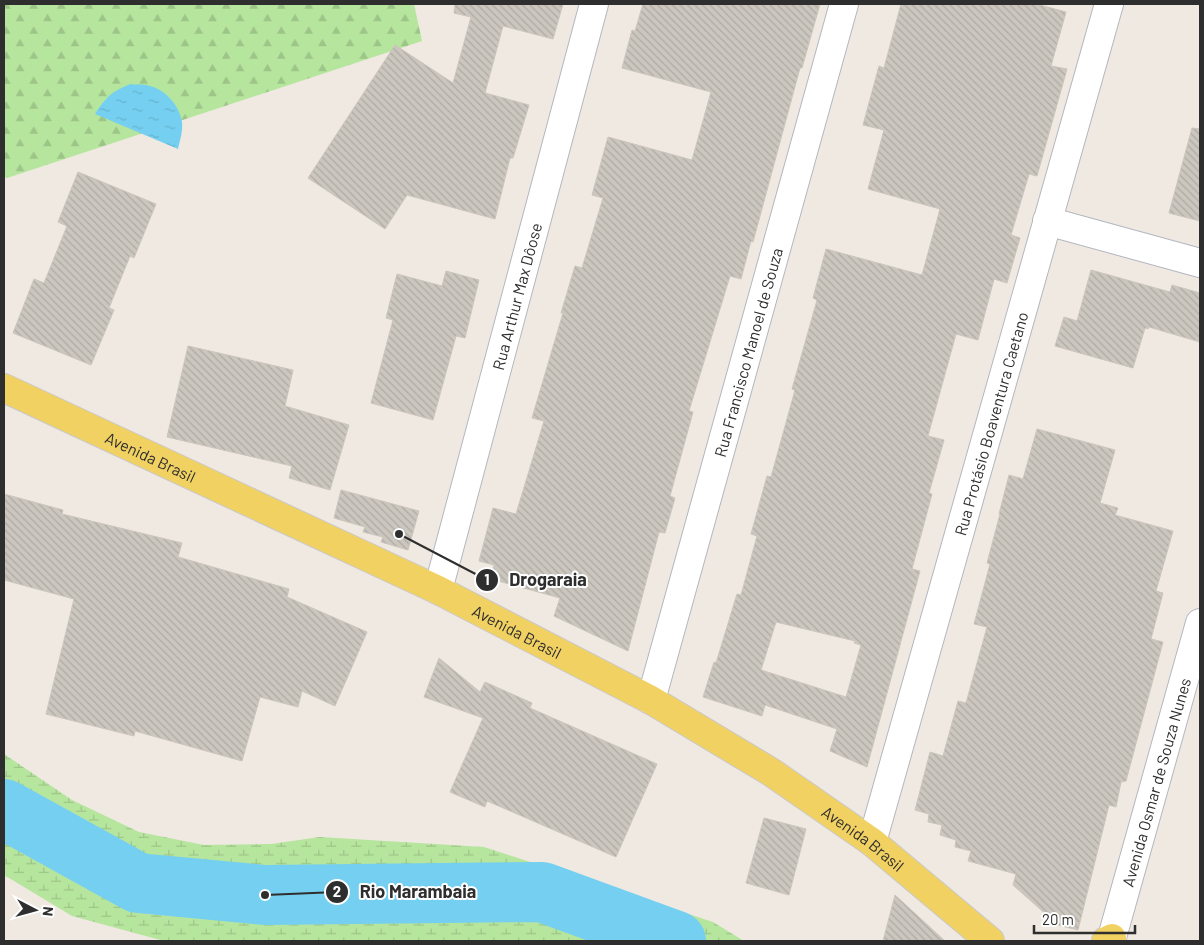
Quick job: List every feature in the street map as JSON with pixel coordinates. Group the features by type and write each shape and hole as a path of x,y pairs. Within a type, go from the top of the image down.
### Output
{"main road":[{"name":"Avenida Brasil","path":"4,388 438,590 651,700 771,772 872,842 990,941"}],"street":[{"name":"Rua Arthur Max Dôose","path":"438,590 594,4"},
{"name":"Rua Francisco Manoel de Souza","path":"651,700 844,4"},
{"name":"Rua Protásio Boaventura Caetano","path":"872,842 1109,4"},
{"path":"1047,220 1200,263"},
{"name":"Avenida Osmar de Souza Nunes","path":"1110,940 1200,623"}],"green space":[{"path":"4,4 414,4 422,41 7,178 4,176"},
{"path":"4,754 72,800 139,832 204,845 271,844 320,837 484,847 713,922 744,941 164,941 72,916 4,875"}],"water":[{"path":"131,84 153,87 165,93 174,103 182,122 178,149 95,114 110,95"}],"building":[{"path":"455,4 563,4 553,39 503,26 485,93 529,105 513,158 510,158 495,219 407,195 385,229 308,178 395,45 453,83 471,17 454,13"},
{"path":"643,4 820,4 802,68 800,68 753,242 751,241 741,279 730,276 689,411 693,412 670,496 675,498 665,533 659,532 628,651 554,616 560,598 491,579 494,565 479,561 493,508 516,514 544,421 532,418 575,266 582,268 603,198 592,195 608,137 692,160 711,92 622,68 632,30 635,31"},
{"path":"901,4 1036,4 1066,12 1051,66 1067,69 1037,176 1029,174 1011,235 1020,238 1007,283 994,279 978,340 956,334 928,436 944,440 929,493 932,494 912,569 920,571 867,767 830,751 837,729 765,705 762,716 703,697 714,662 716,663 737,594 741,595 757,536 751,534 767,476 771,477 795,390 792,389 817,300 813,298 826,249 922,275 940,209 868,189 884,130 863,125 879,66 884,68","holes":["776,622 855,641 854,643 861,645 846,697 761,670"]},
{"path":"1192,128 1200,129 1200,221 1169,213"},
{"path":"78,172 156,204 134,258 130,256 109,308 114,310 91,365 13,333 34,279 44,283 67,226 58,222"},
{"path":"1091,270 1170,292 1172,285 1200,293 1200,342 1149,327 1148,329 1145,328 1133,368 1055,346 1064,317 1077,321"},
{"path":"446,271 479,280 465,338 456,336 433,420 371,403 393,320 386,318 397,274 442,286"},
{"path":"188,346 293,370 285,406 349,425 330,490 289,478 292,466 167,437"},
{"path":"1037,429 1115,450 1100,503 1118,508 1115,515 1173,531 1156,591 1163,593 1151,639 1163,642 1126,781 1121,782 1116,807 1109,805 1078,930 1058,925 1013,885 1016,874 968,861 971,851 955,847 956,840 940,835 942,825 928,822 929,814 915,810 930,752 943,756 958,701 966,703 987,627 974,624 990,564 987,563 1009,475 1023,479"},
{"path":"341,490 419,511 408,550 381,542 383,537 363,532 365,527 334,518"},
{"path":"4,494 63,510 62,514 182,543 178,557 289,589 287,597 367,632 335,706 302,691 298,707 260,697 242,761 135,731 134,736 46,714 74,599 4,580"},
{"path":"439,658 480,692 485,682 532,703 530,708 657,764 616,857 487,801 485,807 450,792 483,718 424,697"},
{"path":"764,818 806,829 789,895 746,883"},
{"path":"895,895 945,941 883,941"}],"waterway":[{"path":"4,809 138,883 265,895 542,892 676,941"}],"place":[{"name":"Drogaraia","path":"399,534"},
{"name":"Rio Marambaia","path":"265,895"}]}
